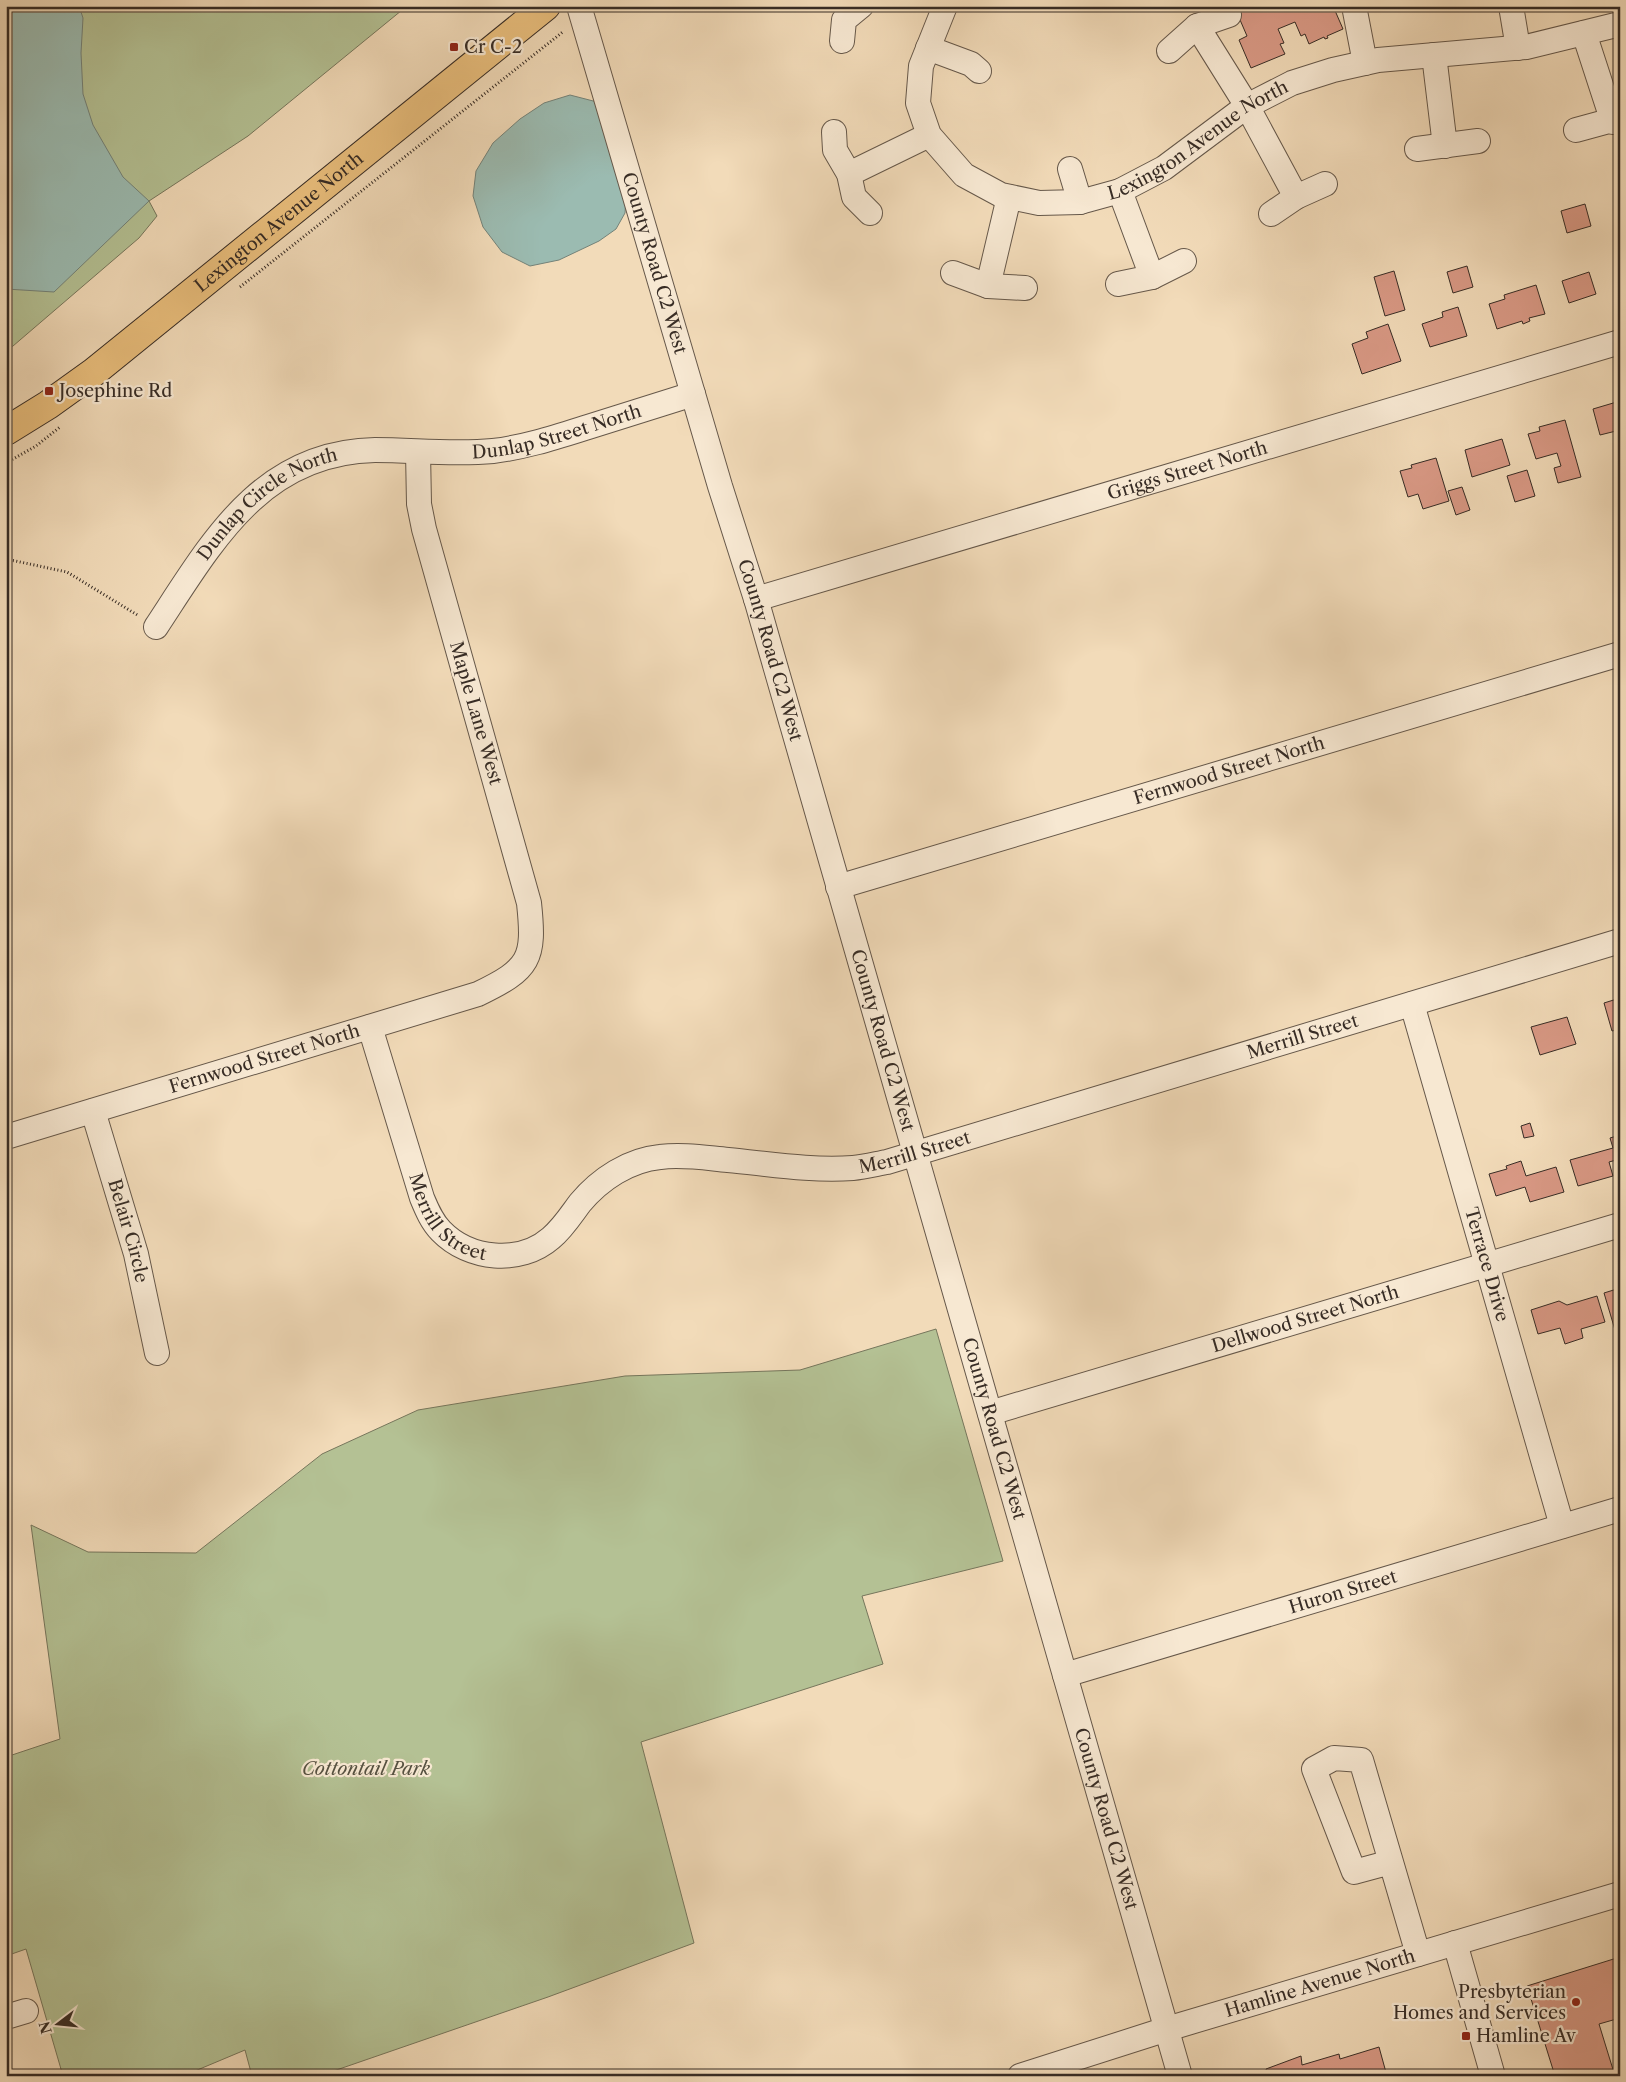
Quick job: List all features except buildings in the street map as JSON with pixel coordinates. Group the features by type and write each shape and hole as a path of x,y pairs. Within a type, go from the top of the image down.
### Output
{"main road":[{"name":"Lexington Avenue North","path":"6,430 48,405 94,372 546,6"}],"street":[{"path":"842,40 844,20 861,6"},
{"name":"Lexington Avenue North","path":"945,6 921,66 918,103 929,135 964,175 1001,195 1039,203 1080,202 1120,191 1164,168 1247,106 1292,83 1332,70 1378,60 1518,48 1620,24"},
{"path":"1354,6 1365,63"},
{"path":"1511,6 1518,48"},
{"name":"County Road C2 West","path":"581,12 693,394 756,599 1180,2076"},
{"path":"1169,51 1197,26 1229,16"},
{"path":"1197,26 1247,106 1296,197"},
{"path":"1576,130 1616,120 1584,33"},
{"path":"928,48 971,64 979,71"},
{"path":"1434,55 1444,146"},
{"path":"834,132 835,150 849,174 854,197 870,213"},
{"path":"849,174 929,135"},
{"path":"1417,149 1478,142"},
{"path":"1070,169 1080,202"},
{"path":"1271,214 1296,197 1325,184"},
{"path":"1120,191 1152,277"},
{"path":"988,286 1009,197"},
{"path":"1118,284 1152,277 1184,261"},
{"path":"953,273 988,286 1025,288"},
{"name":"Griggs Street North","path":"756,599 1620,342"},
{"name":"Dunlap Street North","path":"418,452 491,451 528,446 693,394"},
{"name":"Dunlap Circle North","path":"156,627 227,526 250,500 274,480 301,466 330,455 374,450 418,452"},
{"name":"Maple Lane West","path":"418,452 420,504 424,529 529,903 532,933 530,952 518,970"},
{"name":"Fernwood Street North","path":"838,887 1620,654"},
{"name":"Merrill Street","path":"370,1027 429,1216 440,1231 456,1244 475,1252 495,1256 515,1255 534,1249 550,1239 596,1186 617,1171 659,1156 686,1156 825,1169 856,1168 915,1153 1620,941"},
{"name":"Fernwood Street North","path":"6,1137 478,994 503,982 518,970"},
{"name":"Terrace Drive","path":"1412,1004 1562,1526"},
{"name":"Belair Circle","path":"93,1111 136,1254 157,1353"},
{"name":"Dellwood Street North","path":"990,1413 1620,1225"},
{"name":"Huron Street","path":"1065,1674 1620,1509"},
{"path":"1391,1862 1354,1872 1314,1768 1334,1758 1361,1760 1391,1862 1418,1954"},
{"name":"Hamline Avenue North","path":"1020,2076 1167,2029 1620,1894"},
{"path":"1455,1943 1493,2076"}],"path":[{"path":"237,289 581,12"},
{"path":"6,463 36,446 67,422"},
{"path":"6,559 67,572 156,627"}],"green space":[{"path":"6,6 407,6 248,136 149,201 157,216 139,238 6,352"},
{"name":"Cottontail Park","path":"936,1329 1003,1561 862,1596 883,1664 641,1742 694,1943 548,1997 319,2076 252,2076 245,2050 183,2076 63,2076 26,1949 6,1956 6,1757 60,1739 31,1525 88,1552 196,1553 322,1454 418,1410 625,1376 800,1370"}],"water":[{"path":"6,6 79,6 83,18 81,53 83,94 93,125 123,177 149,201 54,292 6,289"},
{"path":"570,95 601,103 627,183 625,213 616,229 599,241 559,260 530,266 502,252 483,227 473,196 476,171 493,143 520,119 544,103"}],"place":[{"name":"Cr C-2","path":"454,47"},
{"name":"Josephine Rd","path":"49,391"},
{"name":"Presbyterian Homes and Services","path":"1576,2002"},
{"name":"Hamline Av","path":"1466,2036"}]}
